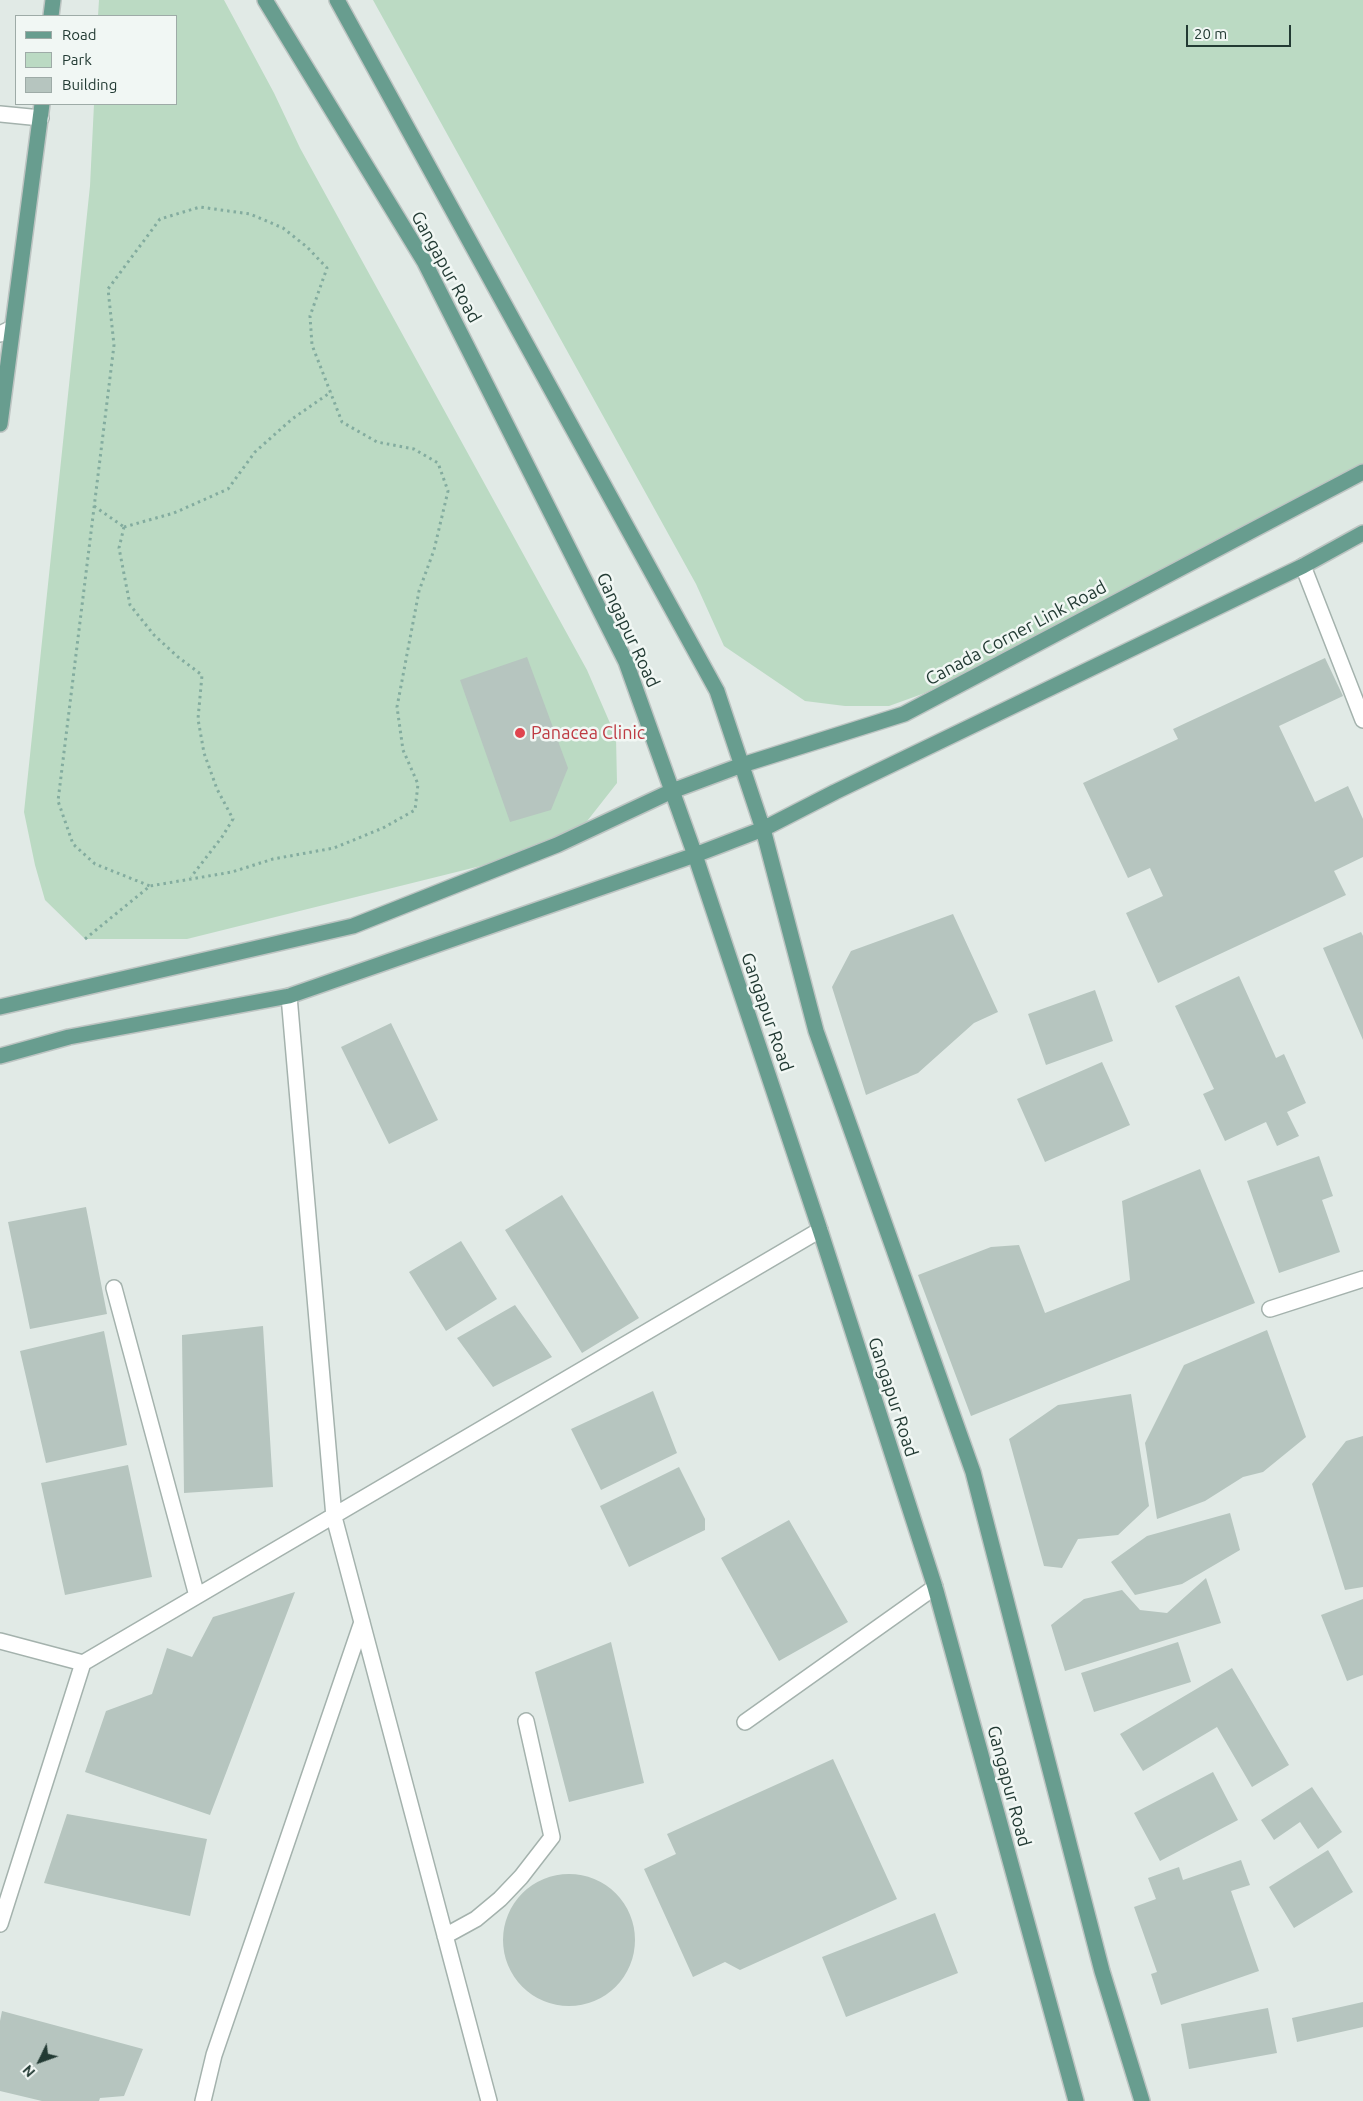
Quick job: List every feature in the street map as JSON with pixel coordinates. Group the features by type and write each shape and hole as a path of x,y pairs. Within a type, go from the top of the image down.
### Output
{"main road":[{"path":"51,15 53,0"},
{"name":"Gangapur Road","path":"265,0 424,261 626,662 695,855 820,1230 935,1587 1076,2101"},
{"name":"Gangapur Road","path":"337,0 717,691 763,829 816,1031 973,1472 1102,1971 1142,2101"},
{"path":"0,424 6,331 42,111"},
{"name":"Canada Corner Link Road","path":"0,1007 353,926 557,845 672,791 742,765 904,714 1363,472"},
{"path":"0,1056 69,1037 289,996 695,855 763,829 844,787 1303,566 1363,533"}],"street":[{"path":"0,114 42,111"},
{"path":"1303,566 1363,720"},
{"path":"289,996 334,1517 489,2101"},
{"path":"0,1924 83,1663 820,1230"},
{"path":"1270,1309 1363,1278"},
{"path":"114,1288 197,1596"},
{"path":"745,1722 935,1587"},
{"path":"203,2101 214,2055 362,1622"},
{"path":"0,1642 83,1663"},
{"path":"445,1936 476,1919 500,1899 521,1877 552,1837 526,1721"}],"path":[{"path":"84,939 150,886 232,872 272,859 334,848 382,828 415,810 418,784 403,750 397,707 419,591 434,550 448,491 438,463 414,449 377,442 342,422 312,345 310,316 327,268 307,246 283,228 250,214 200,207 160,219 108,290 114,344 58,801 72,844 95,864 150,886"},
{"path":"124,527 174,513 228,488 255,452 292,419 331,392"},
{"path":"94,506 124,527"},
{"path":"124,527 118,548 130,605 154,635 178,658 202,675 198,719 204,753 217,789 233,819 222,838 190,878"}],"green space":[{"path":"99,0 224,0 274,93 300,148 587,670 616,737 617,783 584,825 553,848 187,939 85,939 45,900 35,865 24,812 90,186 94,105 178,105 178,15 98,15"},
{"path":"373,0 1363,0 1363,476 925,693 889,706 845,706 805,701 724,646 696,584"}],"building":[{"path":"527,657 568,768 551,810 510,822 460,680"},
{"path":"1325,658 1343,696 1279,726 1315,802 1348,786 1363,819 1363,857 1334,871 1346,895 1158,983 1126,913 1163,896 1150,868 1128,878 1083,783 1178,739 1173,729"},
{"path":"953,914 998,1012 974,1023 918,1073 866,1095 832,987 851,951"},
{"path":"1361,932 1363,936 1363,1040 1323,948"},
{"path":"1239,976 1276,1058 1284,1054 1306,1103 1287,1112 1299,1136 1277,1146 1266,1122 1225,1141 1203,1094 1214,1089 1175,1006"},
{"path":"1095,990 1113,1041 1046,1065 1028,1014"},
{"path":"391,1023 438,1120 389,1144 341,1047"},
{"path":"1102,1062 1130,1125 1045,1162 1017,1099"},
{"path":"1319,1156 1333,1196 1322,1200 1340,1252 1279,1273 1247,1181"},
{"path":"1200,1169 1255,1303 971,1416 918,1275 991,1247 1019,1245 1045,1313 1130,1280 1122,1201"},
{"path":"562,1195 639,1318 582,1353 505,1230"},
{"path":"86,1207 107,1314 30,1329 8,1222"},
{"path":"461,1241 497,1299 446,1331 409,1272"},
{"path":"515,1305 552,1357 493,1387 457,1338"},
{"path":"263,1326 273,1487 184,1493 182,1335"},
{"path":"1267,1330 1306,1437 1263,1472 1243,1477 1205,1501 1157,1519 1145,1443 1184,1365"},
{"path":"104,1331 127,1445 46,1463 20,1351"},
{"path":"653,1391 677,1453 601,1490 571,1429"},
{"path":"1131,1394 1149,1506 1118,1535 1078,1539 1062,1568 1044,1566 1009,1439 1058,1405"},
{"path":"1363,1436 1363,1587 1345,1590 1312,1484 1346,1441"},
{"path":"128,1465 152,1577 65,1595 41,1483"},
{"path":"679,1467 705,1519 705,1530 629,1567 600,1506"},
{"path":"1230,1513 1240,1550 1182,1584 1135,1595 1111,1562 1147,1536"},
{"path":"789,1520 848,1622 779,1661 721,1558"},
{"path":"1206,1578 1221,1623 1065,1671 1051,1625 1084,1599 1122,1590 1140,1610 1167,1613"},
{"path":"295,1592 210,1815 85,1772 106,1711 152,1694 167,1648 192,1657 213,1617"},
{"path":"1363,1599 1363,1675 1347,1681 1321,1615"},
{"path":"611,1642 644,1783 569,1802 535,1672"},
{"path":"1178,1642 1191,1682 1094,1712 1081,1673"},
{"path":"1232,1668 1289,1765 1252,1787 1217,1727 1143,1771 1120,1734"},
{"path":"833,1759 897,1899 740,1970 725,1962 693,1977 644,1869 676,1854 667,1834"},
{"path":"1213,1772 1238,1820 1160,1861 1134,1813"},
{"path":"1312,1787 1342,1832 1318,1849 1300,1822 1274,1840 1261,1820"},
{"path":"67,1814 207,1839 190,1916 44,1883"},
{"path":"1328,1850 1353,1892 1294,1928 1269,1887"},
{"path":"1241,1860 1250,1885 1231,1891 1259,1971 1161,2005 1151,1974 1157,1972 1134,1907 1156,1899 1148,1878 1179,1867 1183,1880"},
{"path":"569,1874 594,1879 606,1885 624,1903 630,1915 635,1940 630,1965 624,1977 606,1995 594,2001 569,2006 544,2001 532,1995 514,1977 508,1965 503,1940 508,1915 514,1903 532,1885 544,1879"},
{"path":"935,1913 958,1973 846,2017 822,1957"},
{"path":"1363,2002 1363,2027 1297,2042 1292,2018"},
{"path":"1268,2008 1277,2053 1189,2069 1181,2024"},
{"path":"2,2011 143,2049 124,2096 100,2098 99,2101 42,2101 0,2091 0,2021"}],"place":[{"name":"Panacea Clinic","path":"520,733"}]}
